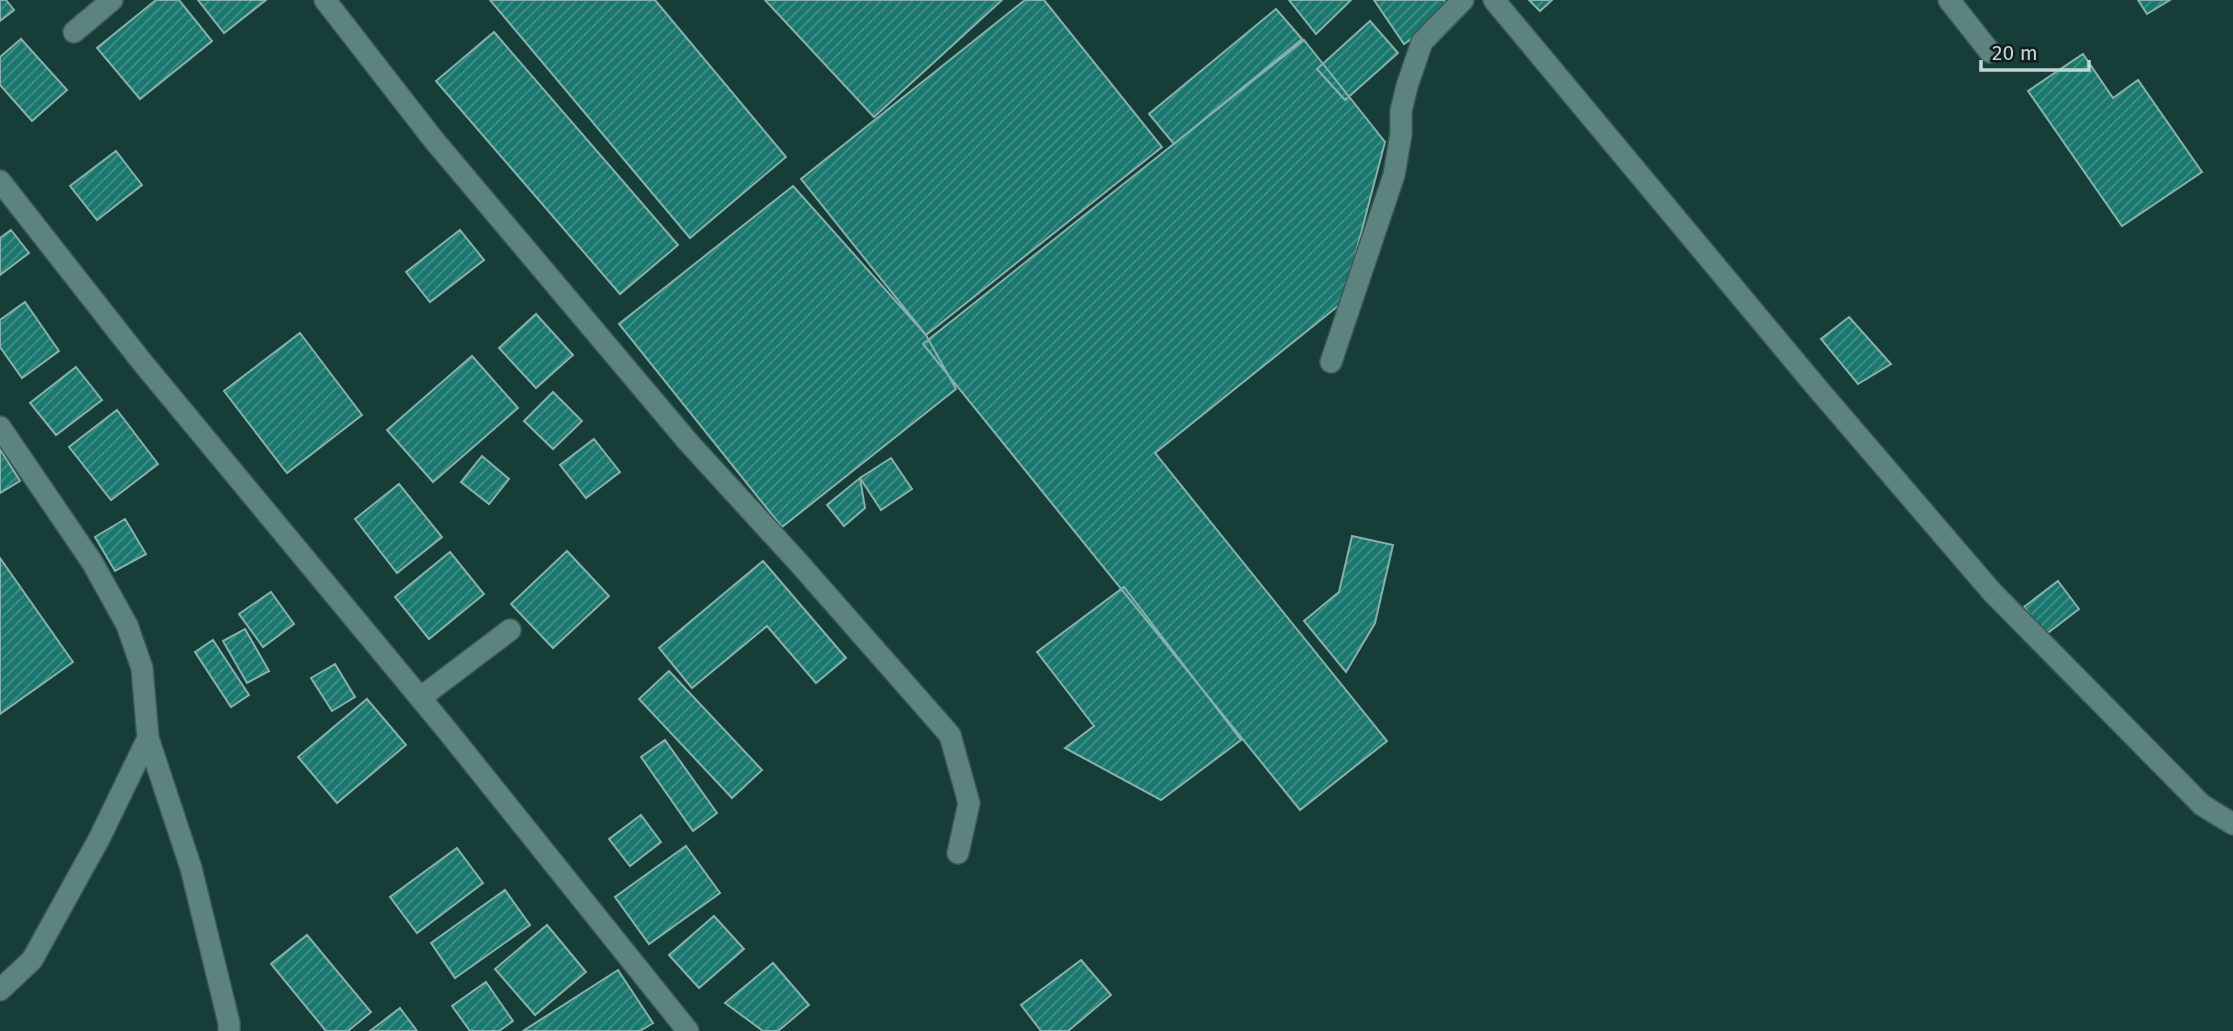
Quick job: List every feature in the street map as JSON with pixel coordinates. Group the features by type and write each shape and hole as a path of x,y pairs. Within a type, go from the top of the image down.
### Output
{"street":[{"path":"74,32 112,0"},
{"path":"325,0 433,139 689,443 950,735 969,803 958,853"},
{"path":"1331,362 1394,175 1401,134 1401,111 1422,42 1463,0"},
{"path":"1494,0 1818,389 1992,592 2202,805 2233,824"},
{"path":"1949,0 1990,52"},
{"path":"0,181 142,362 421,698 688,1031"},
{"path":"0,427 92,562 127,625 142,668 148,738 191,868 229,1031"},
{"path":"421,698 510,629"},
{"path":"0,990 32,960 99,839 148,738"}],"building":[{"path":"0,0 6,0 14,10 0,21"},
{"path":"156,0 179,0 212,41 140,99 97,48"},
{"path":"198,0 266,0 224,33"},
{"path":"490,0 655,0 786,157 690,238"},
{"path":"765,0 1002,0 874,117"},
{"path":"1025,0 1044,0 1162,147 926,335 801,179"},
{"path":"1289,0 1351,0 1316,34"},
{"path":"1374,0 1444,0 1451,11 1404,44"},
{"path":"1529,0 1552,0 1540,11"},
{"path":"2138,0 2170,0 2147,14"},
{"path":"1276,9 1302,39 1174,144 1149,114"},
{"path":"1370,21 1398,53 1345,100 1317,69"},
{"path":"494,32 678,245 620,294 436,81"},
{"path":"21,39 67,90 32,121 0,85 0,57"},
{"path":"1304,40 1385,142 1343,302 1155,453 1387,741 1300,810 923,344"},
{"path":"2083,54 2113,98 2138,80 2202,172 2122,226 2028,91"},
{"path":"116,151 142,185 97,220 70,186"},
{"path":"793,186 926,335 956,389 782,527 619,324"},
{"path":"11,230 29,253 0,275 0,238"},
{"path":"460,230 484,260 430,302 406,272"},
{"path":"25,302 59,351 22,378 0,347 0,320"},
{"path":"536,314 573,355 536,388 499,348"},
{"path":"1849,317 1891,364 1858,384 1821,339"},
{"path":"300,333 362,415 287,473 224,391"},
{"path":"472,356 518,408 433,482 387,430"},
{"path":"76,367 102,400 56,435 30,403"},
{"path":"553,392 582,421 553,449 524,421"},
{"path":"117,410 158,464 111,500 69,447"},
{"path":"594,439 620,472 586,498 560,465"},
{"path":"0,449 20,481 0,493"},
{"path":"482,456 509,479 489,504 461,482"},
{"path":"891,458 912,489 881,510 860,478"},
{"path":"860,478 865,508 844,526 827,505"},
{"path":"399,484 442,537 397,573 355,519"},
{"path":"125,519 146,554 115,571 95,537"},
{"path":"1352,536 1393,545 1375,623 1346,672 1304,621 1339,592"},
{"path":"567,551 609,596 553,648 511,604"},
{"path":"450,552 484,594 429,639 395,597"},
{"path":"0,558 73,662 0,714"},
{"path":"763,561 846,658 816,683 767,626 692,688 659,648"},
{"path":"2058,581 2079,609 2045,635 2024,607"},
{"path":"1124,587 1241,740 1161,800 1065,748 1094,726 1037,652"},
{"path":"271,592 294,624 263,647 239,614"},
{"path":"245,629 269,671 247,683 223,641"},
{"path":"213,640 249,695 231,707 195,652"},
{"path":"335,664 355,697 332,711 311,678"},
{"path":"669,671 762,770 732,798 639,699"},
{"path":"367,699 406,745 337,803 298,757"},
{"path":"665,740 717,813 693,831 641,757"},
{"path":"641,815 661,842 630,866 609,839"},
{"path":"686,846 720,893 649,944 615,897"},
{"path":"457,848 483,883 417,933 390,897"},
{"path":"505,890 530,925 455,978 431,943"},
{"path":"714,916 744,949 699,988 669,955"},
{"path":"547,925 586,972 535,1015 495,969"},
{"path":"307,935 371,1012 348,1031 326,1031 271,964"},
{"path":"1081,960 1111,995 1068,1031 1041,1031 1021,1005"},
{"path":"773,963 809,1005 778,1031 763,1031 725,1003"},
{"path":"618,970 653,1023 640,1031 523,1031"},
{"path":"486,982 513,1021 499,1031 470,1031 452,1006"},
{"path":"400,1008 417,1031 370,1031"}]}
